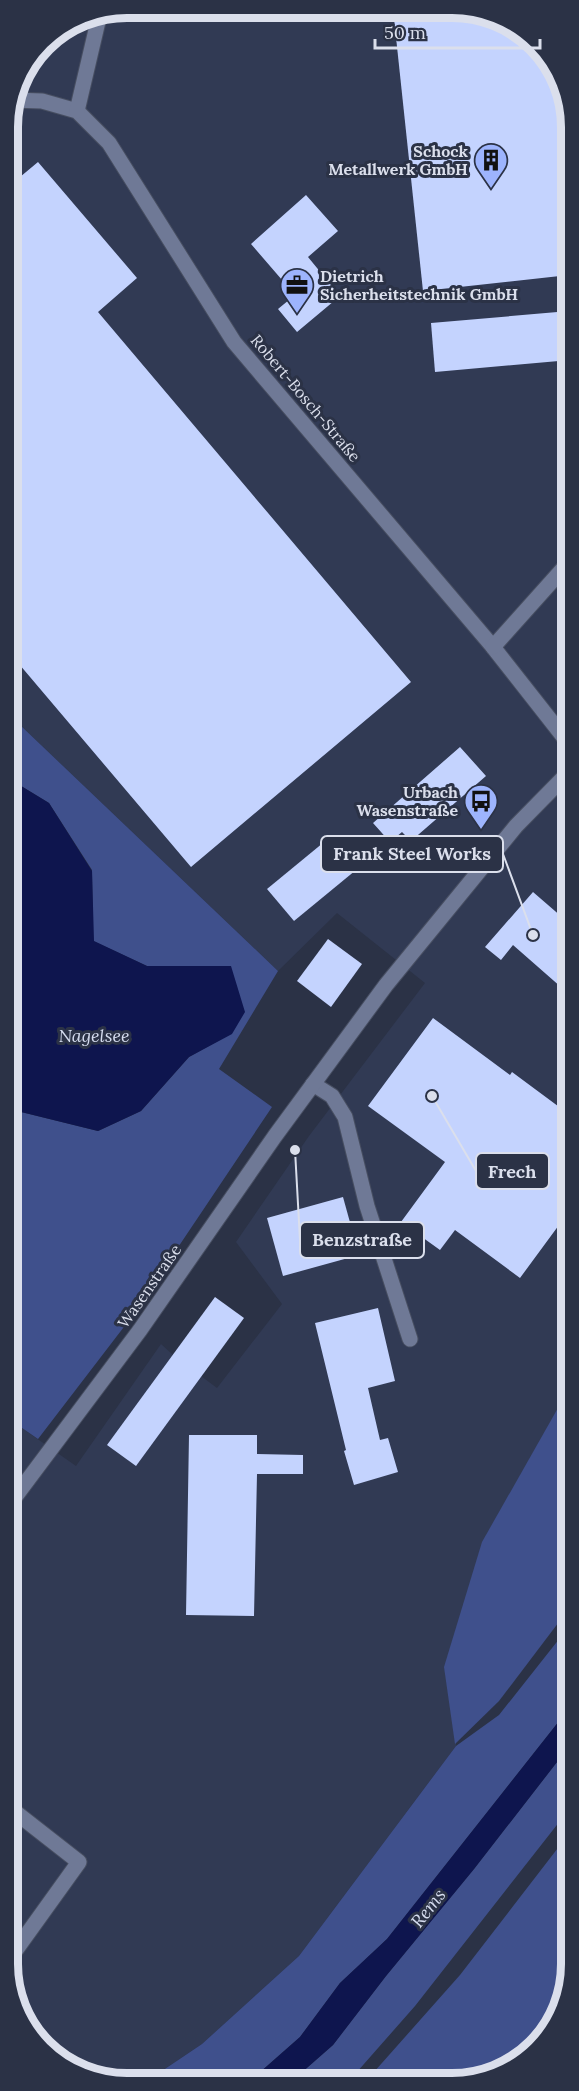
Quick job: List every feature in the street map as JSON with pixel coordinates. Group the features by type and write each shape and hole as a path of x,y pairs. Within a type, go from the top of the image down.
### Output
{"street":[{"path":"77,111 98,22"},
{"name":"Robert-Bosch-Straße","path":"21,100 42,101 77,111 109,143 234,342 493,647 561,734"},
{"path":"493,647 561,571"},
{"name":"Wasenstraße","path":"18,1493 140,1330 313,1084 386,985 516,826 561,780"},
{"path":"313,1084 332,1096 345,1117 367,1206 410,1339"},
{"path":"18,1814 79,1862 18,1947"}],"shaded area":[{"path":"127,18 452,18 474,20 513,36 539,60 546,72 555,92 561,119 561,1428 461,1660 456,1746 299,1956 202,2044 159,2073 105,2071 79,2062 60,2051 40,2031 26,2006 20,1986 18,1964 18,1425 76,1466 161,1344 217,1388 282,1304 236,1242 309,1136 425,983 337,913 278,971 19,724 18,119 26,85 40,60 60,40 79,29 98,22"},
{"path":"18,723 278,971 219,1069 272,1107 130,1319 38,1439 18,1425 18,1111 98,1131 141,1111 189,1057 232,1033 230,966 147,966 93,941 92,870 49,803 18,784"},
{"path":"561,1403 561,1619 499,1701 455,1744 444,1667 482,1542"},
{"path":"561,1637 561,1719 387,1939 340,1983 300,2037 259,2073 159,2073 202,2044 299,1956 456,1746 499,1715"},
{"path":"561,1757 561,1820 415,2006 356,2073 301,2073 333,2045"},
{"path":"561,1844 561,1972 553,2006 539,2031 519,2051 500,2062 474,2071 373,2073 460,1975"}],"water":[{"name":"Nagelsee","path":"18,784 49,803 92,871 94,941 147,966 231,966 245,1012 232,1034 189,1057 141,1111 98,1131 18,1111"},
{"name":"Rems","path":"561,1719 561,1757 333,2045 301,2073 259,2073 300,2037 340,1983 387,1939"}],"building":[{"name":"Schock Metallwerk GmbH","path":"394,18 474,20 500,29 524,45 539,60 555,92 561,119 561,276 423,291"},
{"path":"38,162 137,278 98,312 411,682 191,867 18,663 18,179"},
{"path":"306,195 338,231 308,257 340,296 297,332 278,309 295,295 251,244"},
{"path":"561,312 561,361 435,372 431,323"},
{"path":"460,747 486,776 411,841 402,832 390,842 373,823"},
{"path":"329,838 356,870 294,921 267,889"},
{"path":"533,892 561,916 561,987 513,945 501,960 485,947"},
{"path":"328,939 362,964 331,1007 297,981"},
{"path":"433,1018 510,1075 512,1072 561,1108 561,1222 520,1278 455,1230 440,1250 401,1222 445,1162 368,1106"},
{"path":"343,1197 359,1255 283,1276 267,1218"},
{"path":"215,1297 244,1318 136,1466 107,1445"},
{"path":"378,1308 395,1381 368,1388 380,1440 388,1438 398,1472 354,1485 315,1323"},
{"path":"189,1435 257,1435 257,1454 303,1455 303,1474 257,1474 254,1616 186,1615"}],"place":[{"name":"Schock Metallwerk GmbH","path":"491,189"},
{"name":"Dietrich Sicherheitstechnik GmbH","path":"297,314"},
{"name":"Urbach Wasenstraße","path":"481,830"},
{"name":"Frank Steel Works","path":"533,935"},
{"name":"Frech","path":"432,1096"},
{"name":"Benzstraße","path":"295,1150"}]}
